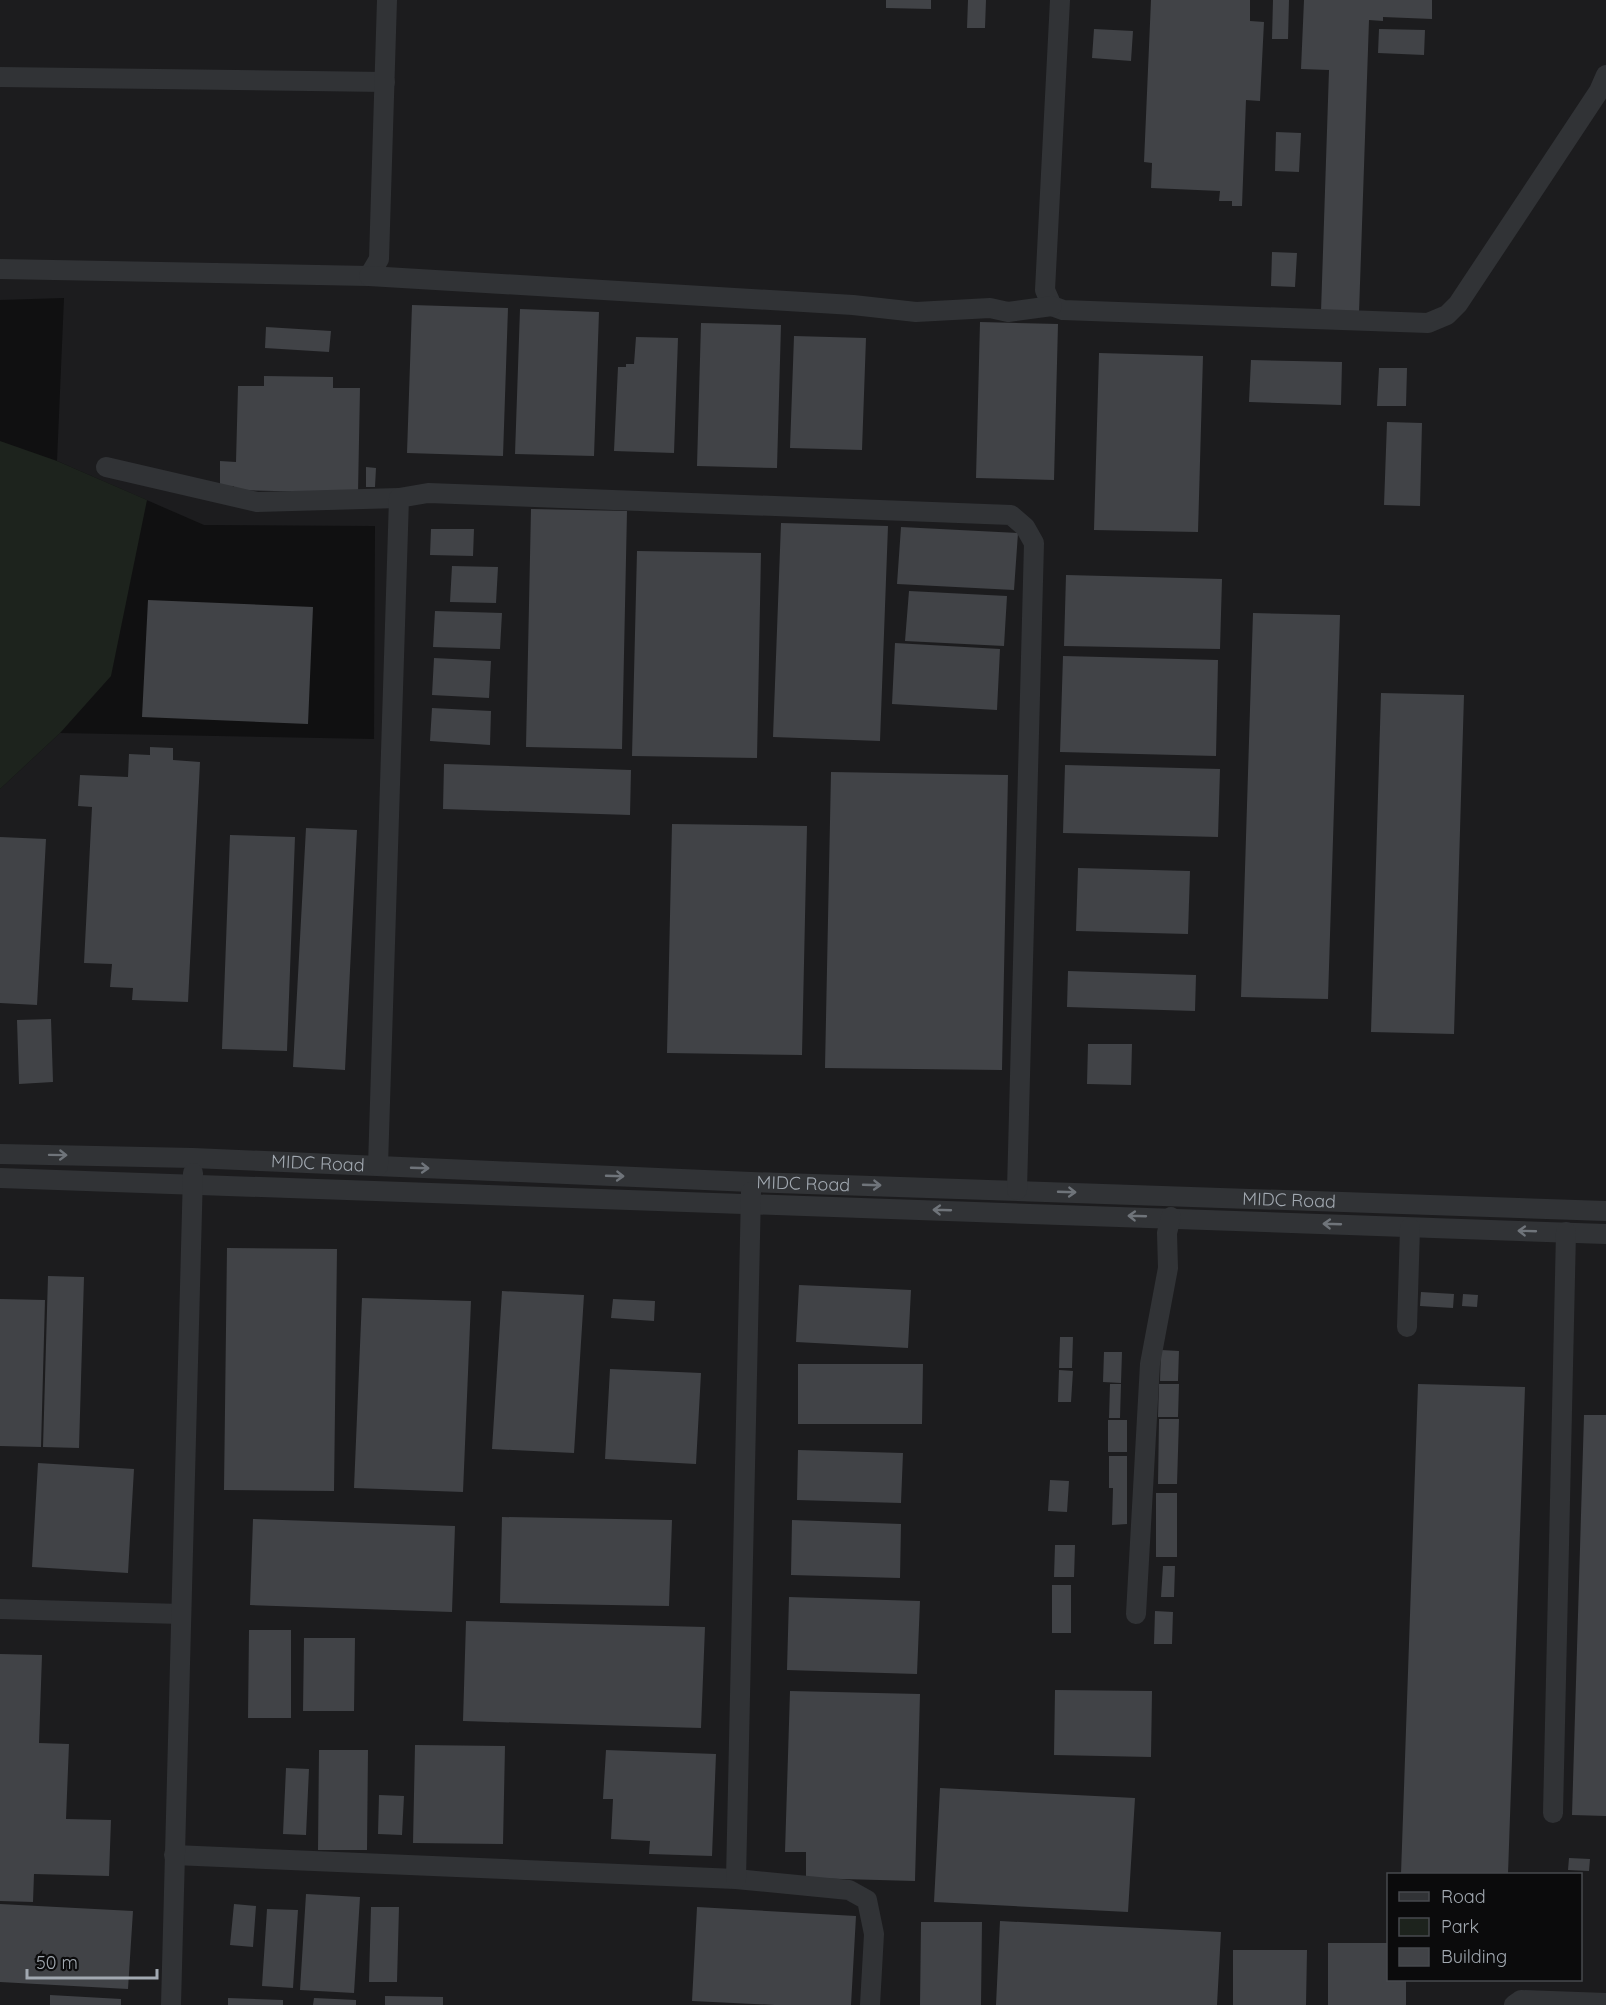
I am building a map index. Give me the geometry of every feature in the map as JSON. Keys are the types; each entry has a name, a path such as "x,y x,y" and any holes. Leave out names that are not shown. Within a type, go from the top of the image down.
{"street":[{"path":"369,276 380,259 387,0"},
{"path":"1052,306 1045,290 1060,0"},
{"path":"0,269 369,276 853,305 916,312 990,308 1008,312 1052,306 1063,310 1428,323 1447,315 1458,304 1599,91 1606,75"},
{"path":"0,77 385,82"},
{"path":"106,467 257,502 399,498 428,493 1011,515 1025,527 1034,543 1017,1190"},
{"path":"378,1166 399,498"},
{"name":"MIDC Road","path":"0,1154 194,1158 751,1182 1606,1211"},
{"path":"171,2005 194,1158"},
{"name":"MIDC Road","path":"0,1178 1171,1217 1606,1234"},
{"path":"736,1879 751,1182"},
{"path":"1136,1614 1150,1364 1168,1268 1167,1233 1171,1217"},
{"path":"1407,1327 1410,1228"},
{"path":"1553,1813 1566,1232"},
{"path":"0,1609 181,1614"},
{"path":"174,1855 736,1879 849,1890 867,1900 874,1934 870,2005"},
{"path":"1514,2005 1521,2000 1606,2003"}],"shaded area":[{"path":"0,0 1606,0 1606,2005 0,2005 0,789 60,733 374,739 375,526 204,525 57,461 64,298 0,300"}],"green space":[{"path":"0,441 57,461 147,500 111,676 60,733 0,789"}],"building":[{"path":"886,0 931,0 931,9 886,8"},
{"path":"968,0 986,0 985,28 967,28"},
{"path":"1151,0 1250,0 1250,21 1264,22 1260,101 1246,100 1242,206 1232,206 1232,201 1219,201 1220,191 1151,188 1152,163 1144,162"},
{"path":"1273,0 1289,0 1288,39 1272,39"},
{"path":"1304,0 1432,0 1432,19 1383,17 1383,21 1369,20 1359,313 1321,312 1329,70 1301,69"},
{"path":"1094,29 1133,31 1131,61 1092,58"},
{"path":"1379,29 1425,30 1424,55 1378,53"},
{"path":"1276,132 1301,133 1299,172 1275,171"},
{"path":"1272,252 1297,253 1295,287 1271,286"},
{"path":"412,305 508,308 503,456 407,453"},
{"path":"520,309 599,312 594,456 515,454"},
{"path":"980,322 1058,324 1054,480 976,478"},
{"path":"701,323 781,325 777,468 697,466"},
{"path":"266,327 331,331 329,352 265,348"},
{"path":"794,336 866,338 862,450 790,448"},
{"path":"636,337 678,338 674,453 614,451 618,367 634,364"},
{"path":"1099,353 1203,356 1198,532 1094,530"},
{"path":"1251,360 1342,362 1341,405 1249,402"},
{"path":"1379,368 1407,368 1406,406 1377,406"},
{"path":"264,376 333,377 333,388 360,388 358,493 234,490 234,486 220,486 220,461 236,462 238,386 264,386"},
{"path":"1387,422 1422,423 1420,506 1384,505"},
{"path":"366,467 376,468 375,487 366,487"},
{"path":"531,509 627,511 622,749 526,747"},
{"path":"781,523 888,526 880,741 773,737"},
{"path":"901,527 1018,533 1014,590 897,584"},
{"path":"431,529 474,529 473,556 430,555"},
{"path":"637,551 761,553 757,758 632,756"},
{"path":"452,566 498,567 496,603 450,602"},
{"path":"1066,575 1222,579 1220,649 1064,646"},
{"path":"909,591 1007,596 1004,646 905,641"},
{"path":"148,600 313,607 308,724 142,717"},
{"path":"435,611 502,613 500,649 433,647"},
{"path":"1253,613 1340,615 1328,999 1241,997"},
{"path":"895,643 1000,649 997,710 892,704"},
{"path":"1063,656 1218,660 1216,756 1060,752"},
{"path":"434,658 491,661 489,698 432,695"},
{"path":"1381,693 1464,695 1454,1034 1371,1032"},
{"path":"432,708 491,711 490,745 430,741"},
{"path":"150,747 173,748 173,760 200,762 188,1002 132,1000 133,988 110,987 112,964 84,963 92,807 78,806 80,775 128,777 129,754 150,755"},
{"path":"444,764 631,770 630,815 443,809"},
{"path":"1065,765 1220,769 1218,837 1063,833"},
{"path":"831,772 1008,775 1002,1070 825,1068"},
{"path":"672,824 807,826 802,1055 667,1053"},
{"path":"306,828 357,830 345,1070 293,1067"},
{"path":"230,835 295,837 287,1051 222,1049"},
{"path":"0,837 46,839 37,1005 0,1003"},
{"path":"1078,868 1190,871 1188,934 1076,931"},
{"path":"1068,971 1196,975 1195,1011 1067,1007"},
{"path":"51,1019 53,1082 19,1084 17,1020"},
{"path":"1088,1044 1132,1044 1131,1085 1087,1084"},
{"path":"227,1248 337,1249 334,1491 224,1490"},
{"path":"48,1276 84,1277 79,1448 43,1447"},
{"path":"799,1285 911,1290 908,1348 796,1342"},
{"path":"502,1291 584,1295 574,1453 492,1449"},
{"path":"1421,1292 1454,1294 1453,1308 1420,1306"},
{"path":"1463,1294 1478,1295 1477,1307 1462,1306"},
{"path":"362,1298 471,1301 463,1492 354,1488"},
{"path":"0,1299 45,1300 41,1447 0,1446"},
{"path":"613,1299 655,1301 654,1321 611,1318"},
{"path":"1060,1337 1073,1337 1072,1368 1059,1368"},
{"path":"1161,1350 1179,1351 1178,1381 1160,1381"},
{"path":"1104,1352 1122,1352 1121,1383 1103,1382"},
{"path":"798,1364 923,1364 922,1424 798,1424"},
{"path":"610,1369 701,1373 696,1464 605,1459"},
{"path":"1059,1370 1073,1371 1071,1402 1058,1402"},
{"path":"1110,1384 1121,1384 1120,1418 1109,1418"},
{"path":"1159,1384 1179,1384 1178,1417 1158,1417"},
{"path":"1418,1384 1525,1387 1508,1873 1401,1873"},
{"path":"1584,1415 1606,1415 1606,1816 1572,1815"},
{"path":"1159,1419 1179,1419 1177,1484 1158,1484"},
{"path":"1108,1420 1127,1420 1127,1452 1108,1452"},
{"path":"798,1450 903,1453 901,1503 797,1500"},
{"path":"1109,1456 1127,1456 1127,1524 1112,1525 1113,1488 1109,1488"},
{"path":"38,1463 134,1469 128,1573 32,1567"},
{"path":"1050,1480 1069,1481 1067,1512 1048,1511"},
{"path":"1156,1493 1177,1493 1177,1557 1156,1557"},
{"path":"502,1517 672,1520 669,1606 500,1603"},
{"path":"253,1519 455,1526 452,1612 250,1605"},
{"path":"792,1520 901,1524 900,1578 791,1575"},
{"path":"1055,1545 1075,1545 1074,1577 1054,1577"},
{"path":"1163,1566 1175,1566 1174,1597 1161,1597"},
{"path":"1052,1585 1071,1585 1071,1633 1052,1633"},
{"path":"789,1597 920,1601 917,1674 787,1670"},
{"path":"1155,1611 1173,1612 1172,1644 1154,1644"},
{"path":"466,1621 705,1627 701,1728 463,1721"},
{"path":"249,1630 291,1630 291,1718 248,1718"},
{"path":"304,1638 355,1638 354,1711 303,1711"},
{"path":"0,1654 42,1655 39,1743 69,1744 66,1819 111,1820 109,1876 34,1874 33,1902 0,1901"},
{"path":"1055,1690 1152,1691 1151,1757 1054,1755"},
{"path":"790,1691 920,1694 915,1881 806,1878 806,1852 785,1852"},
{"path":"415,1745 505,1746 503,1844 413,1843"},
{"path":"319,1750 368,1750 367,1850 318,1850"},
{"path":"606,1750 716,1754 712,1856 649,1854 650,1841 611,1839 613,1799 603,1799"},
{"path":"286,1768 309,1769 306,1835 283,1834"},
{"path":"940,1788 1135,1798 1128,1912 934,1902"},
{"path":"379,1795 404,1796 402,1835 378,1834"},
{"path":"1569,1858 1590,1859 1589,1871 1568,1870"},
{"path":"306,1894 360,1897 354,1993 300,1990"},
{"path":"0,1904 133,1911 128,1989 0,1982"},
{"path":"234,1904 256,1906 253,1947 230,1945"},
{"path":"371,1907 399,1907 397,1982 369,1982"},
{"path":"697,1907 856,1916 851,2005 775,2005 692,2001"},
{"path":"267,1909 298,1910 293,1988 262,1986"},
{"path":"1000,1921 1221,1932 1217,2005 996,2005"},
{"path":"921,1922 982,1922 981,2005 920,2005"},
{"path":"1328,1943 1387,1943 1387,1981 1406,1981 1406,2005 1328,2005"},
{"path":"1233,1950 1307,1950 1306,2005 1233,2005"},
{"path":"50,1995 121,1999 121,2005 50,2005"},
{"path":"385,1996 443,1997 443,2005 385,2005"},
{"path":"228,1998 283,2000 283,2005 228,2005"},
{"path":"314,1998 356,2000 356,2005 313,2005"}]}
